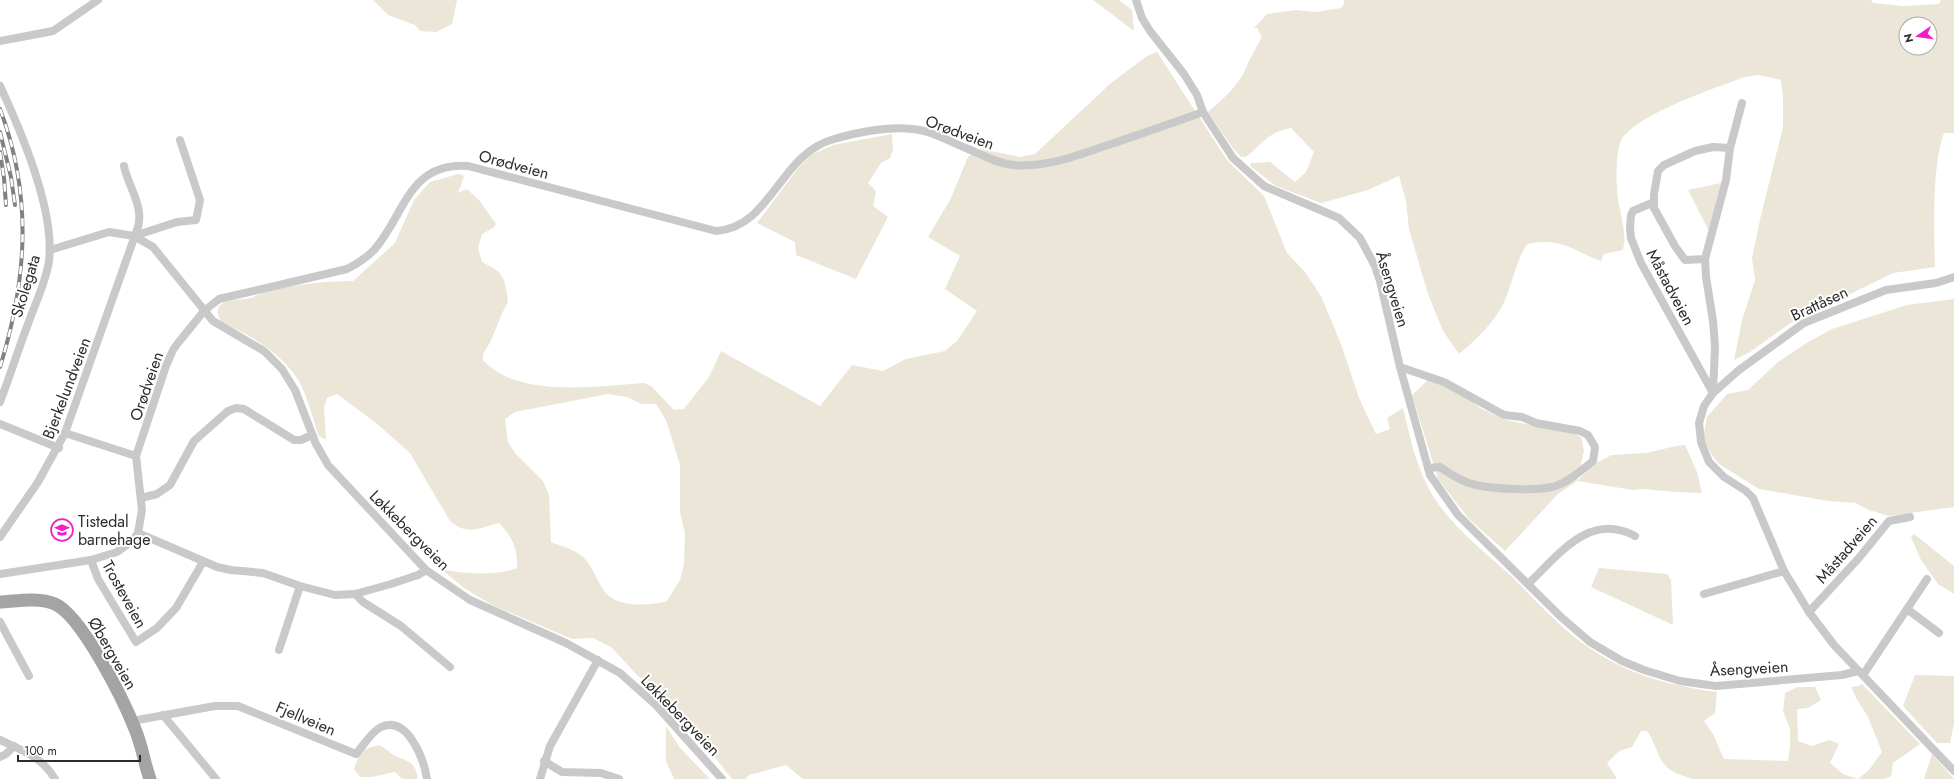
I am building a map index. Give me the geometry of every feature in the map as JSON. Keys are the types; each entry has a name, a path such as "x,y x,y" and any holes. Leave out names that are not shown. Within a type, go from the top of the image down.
{"main road":[{"name":"Øbergveien","path":"0,602 45,602 55,604 67,612 88,639 132,721 150,779"}],"street":[{"path":"0,41 53,31 98,0"},
{"name":"Åsengveien","path":"1136,0 1142,18 1150,31 1184,74 1197,95 1202,112 1230,154 1264,186 1339,218 1357,234 1368,251 1378,276 1400,367 1428,468 1446,500 1458,515 1529,583 1561,617 1601,650 1641,669 1680,681 1724,686 1861,673"},
{"name":"Skolegata","path":"0,86 42,196 48,226 50,250 49,262 39,295 0,402"},
{"name":"Måstadveien","path":"1742,103 1730,148 1726,180 1705,259 1706,277 1715,333 1712,392 1704,406 1699,423 1703,450 1715,470 1746,491 1753,498 1784,571 1809,612 1834,645 1954,771"},
{"name":"Orødveien","path":"138,533 141,521 141,498 136,456 173,350 204,311 218,299 347,269 365,259 375,248 417,182 433,172 447,167 468,166 709,230 724,231 733,228 752,216 764,204 794,163 810,149 832,139 870,131 899,128 924,131 1012,165 1034,166 1062,161 1202,112"},
{"path":"50,250 109,232 134,236 177,222 196,220 200,200 180,140"},
{"name":"Måstadveien","path":"1705,259 1688,261 1681,257 1656,213 1654,202 1656,177 1658,171 1664,164 1701,149 1713,147 1730,148"},
{"name":"Bjerkelundveien","path":"0,537 38,482 65,433 141,218 124,166"},
{"name":"Måstadveien","path":"1654,202 1637,208 1631,215 1630,233 1635,252 1712,392"},
{"name":"Løkkebergveien","path":"134,236 153,248 204,311 220,326 264,351 282,369 295,390 321,454 336,475 426,570 455,591 482,606 566,643 620,673 656,705 722,779"},
{"name":"Brattåsen","path":"1712,392 1739,370 1804,323 1886,290 1930,285 1954,276"},
{"path":"1400,367 1444,382 1504,415 1522,417 1536,423 1580,431 1588,435 1595,447 1593,461 1567,480 1548,488 1509,488 1476,485 1452,476 1440,467 1428,468"},
{"path":"141,498 157,494 170,485 194,442 232,409 240,407 249,411 294,440 301,440 312,435"},
{"path":"0,424 58,448"},
{"path":"65,433 136,456"},
{"name":"Måstadveien","path":"1809,612 1858,559 1889,521 1910,517"},
{"path":"1529,583 1568,545 1587,533 1611,528 1625,531 1635,536"},
{"path":"0,574 90,560 116,552 129,544 138,533 203,562 231,570 263,573 300,586 335,595 355,594 418,575 426,570"},
{"name":"Trosteveien","path":"90,560 98,579 136,642 157,628 176,608 203,562"},
{"path":"1704,594 1784,571"},
{"path":"1861,673 1907,609 1926,579"},
{"path":"279,650 300,586"},
{"path":"355,594 363,602 401,626 450,667"},
{"path":"1907,609 1939,633"},
{"path":"0,622 29,676"},
{"path":"540,779 544,760 558,730 598,660"},
{"name":"Fjellveien","path":"132,721 215,706 238,706 356,754 380,728 392,725 404,731 414,743 424,765 427,779"},
{"path":"163,715 216,779"},
{"path":"0,740 25,751 43,763 55,779"},
{"path":"0,756 6,754 14,746"},
{"path":"544,760 562,772 601,773 619,779"}],"shaded area":[{"path":"373,0 457,0 452,24 436,32 420,31 415,25 388,15"},
{"path":"1093,0 1119,0 1132,10 1134,31"},
{"path":"1344,0 1871,0 1873,3 1903,6 1939,4 1941,0 1954,0 1954,133 1944,133 1937,162 1934,236 1935,267 1893,273 1789,324 1750,352 1734,360 1742,320 1755,280 1752,258 1783,127 1783,98 1781,80 1758,75 1745,77 1677,103 1642,121 1629,131 1621,141 1618,151 1616,176 1617,195 1624,234 1623,250 1604,254 1601,261 1558,243 1539,242 1527,244 1520,258 1508,293 1497,315 1473,342 1459,354 1443,331 1428,294 1409,229 1406,201 1399,176 1368,190 1321,203 1276,186 1250,166 1251,163 1270,162 1295,182 1306,172 1314,152 1291,128 1276,133 1266,139 1246,157 1241,157 1232,147 1208,112 1229,93 1242,76 1262,37 1257,28 1254,28 1267,14 1296,10 1317,12 1341,8 1344,4"},
{"path":"1157,52 1227,160 1264,196 1287,253 1305,272 1321,296 1341,344 1359,398 1376,434 1390,429 1387,418 1403,408 1420,470 1430,491 1446,514 1456,525 1515,579 1570,634 1589,648 1627,669 1648,677 1692,688 1717,692 1715,713 1704,721 1713,734 1724,759 1788,761 1790,729 1783,711 1785,693 1798,687 1815,687 1821,700 1808,708 1797,709 1798,741 1812,746 1829,740 1839,744 1830,763 1843,774 1858,779 1692,779 1669,769 1659,756 1650,735 1647,731 1641,731 1632,747 1619,751 1607,763 1617,779 803,779 786,765 749,775 745,779 732,779 671,702 638,676 611,647 593,638 572,639 492,605 464,588 441,569 480,573 509,571 517,568 515,549 511,538 499,523 479,529 468,530 456,526 450,521 410,453 376,423 337,394 327,398 324,408 326,440 319,436 303,390 290,368 273,352 253,338 221,322 218,315 219,307 224,302 250,298 273,290 296,286 353,281 395,243 414,200 430,182 458,174 464,176 458,193 467,189 479,200 496,224 493,228 482,234 478,248 482,262 500,273 507,294 508,302 483,357 483,360 498,372 516,380 537,385 559,387 644,383 651,386 674,410 684,409 709,377 721,351 820,406 852,365 883,371 906,359 945,351 957,341 977,311 945,289 960,256 928,237 950,200 968,157 980,149 1020,157 1035,154 1111,83 1147,56","holes":["608,394 627,397 642,404 656,404 666,420 680,465 680,512 685,534 684,564 680,580 667,601 660,603 643,605 618,601 605,592 590,566 581,555 569,548 551,542 549,495 543,481 515,453 508,442 505,419 515,412"]},
{"path":"892,134 893,149 890,158 881,163 868,183 876,191 873,206 888,217 856,279 796,255 795,242 757,223 799,167 811,155 833,145"},
{"path":"1721,183 1709,231 1688,190"},
{"path":"1954,299 1954,507 1889,516 1869,510 1856,503 1828,501 1759,489 1719,464 1712,455 1703,438 1707,417 1727,394 1748,390 1778,362 1808,342 1832,329 1907,305"},
{"path":"1429,379 1468,398 1480,408 1505,420 1572,433 1581,437 1584,451 1577,481 1558,494 1505,551 1469,519 1438,479 1412,395"},
{"path":"1685,445 1697,472 1702,493 1643,489 1633,490 1577,481 1596,463 1612,455 1646,453"},
{"path":"1914,534 1954,566 1954,594 1938,584 1921,560 1911,537"},
{"path":"1599,568 1667,574 1671,580 1673,625 1591,587"},
{"path":"1915,675 1954,676 1954,724 1950,743 1937,743 1903,706"},
{"path":"1862,684 1920,744 1893,763 1891,776 1885,779 1858,779 1869,770 1882,752 1868,717 1851,687"},
{"path":"666,726 680,748 710,779 674,779 666,761"},
{"path":"379,745 395,756 411,763 417,773 418,779 402,779 395,772 372,777 360,777 354,769 360,755 368,748"},
{"path":"1932,754 1953,778 1954,779 1924,779"}],"railway":[{"path":"0,109 11,141 18,174 22,206 21,270 9,335 0,367"},
{"path":"0,132 11,177 15,205"},
{"path":"0,152 6,205"}],"place":[{"name":"Tistedal barnehage","path":"62,530"}]}
